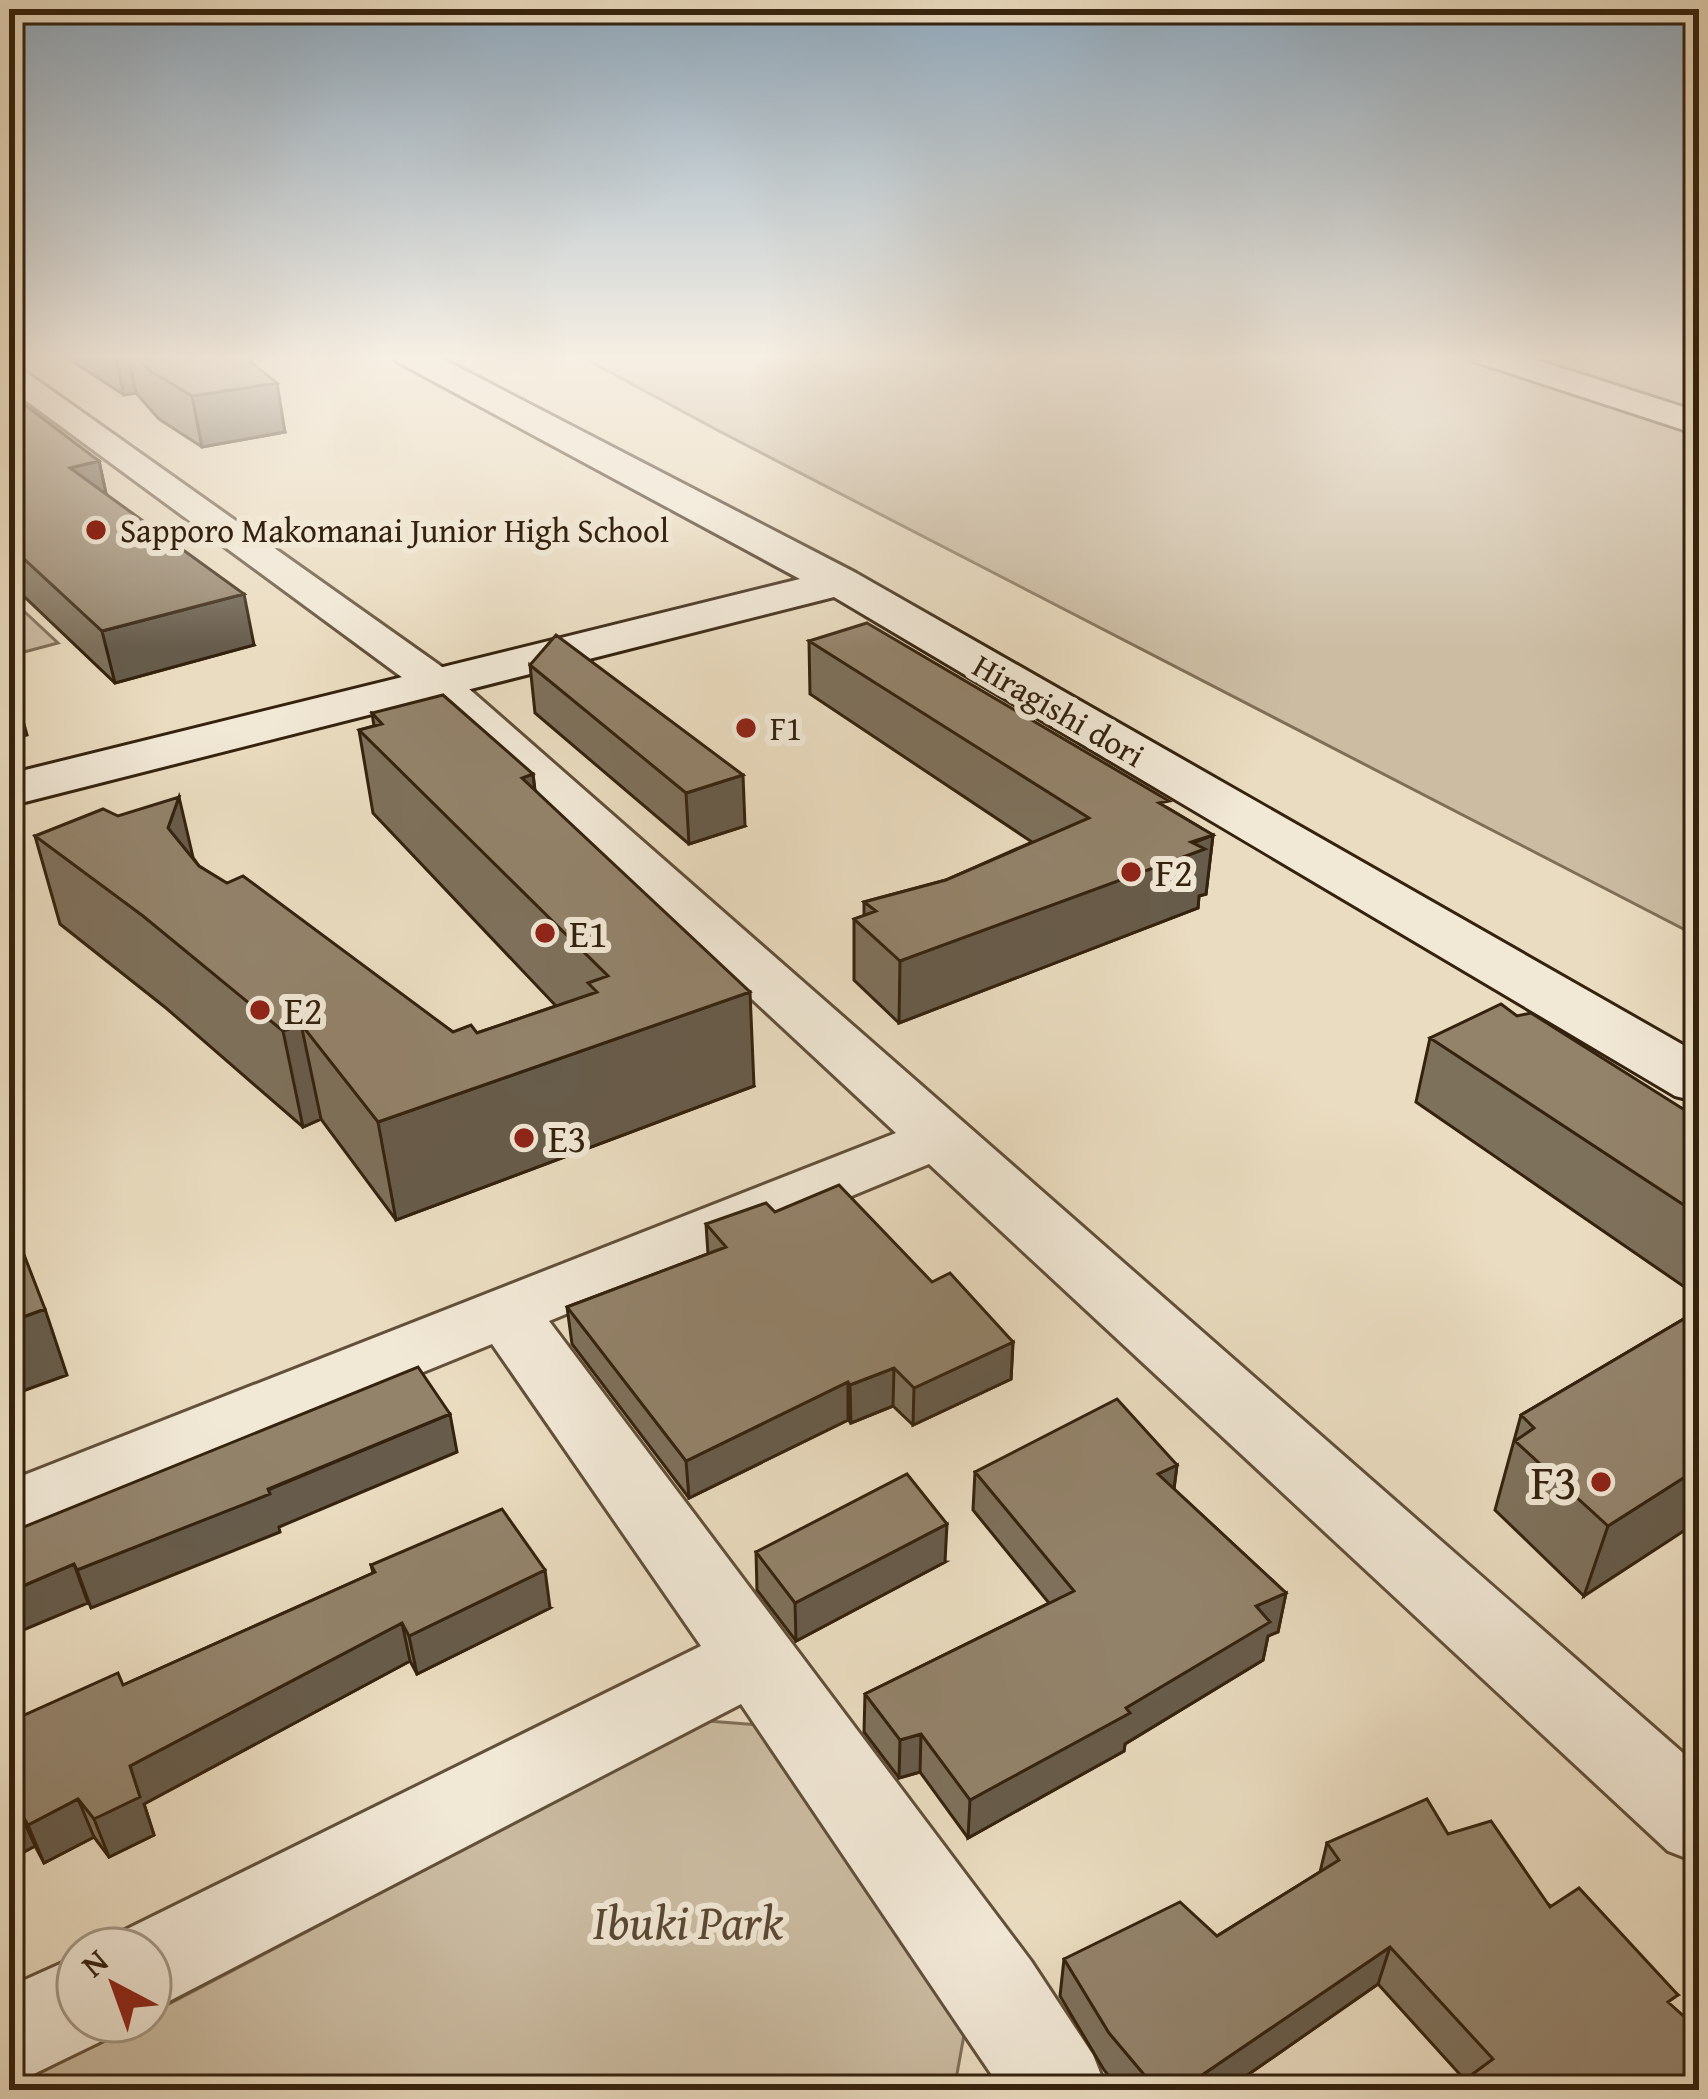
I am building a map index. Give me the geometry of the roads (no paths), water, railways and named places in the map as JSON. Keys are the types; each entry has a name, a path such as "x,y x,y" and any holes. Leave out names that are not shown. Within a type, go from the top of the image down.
{"street":[{"path":"118,453 436,683 1699,1823"},
{"name":"Hiragishi dori","path":"595,453 840,583 1699,1082"},
{"path":"9,790 840,583"},
{"path":"9,1512 940,1137"},
{"path":"505,1311 997,1994 1053,2088"},
{"path":"174,1954 754,1658"},
{"path":"9,2038 54,2015"}],"place":[{"name":"Sapporo Makomanai Junior High School","path":"96,530"},
{"name":"F1","path":"746,728"},
{"name":"F2","path":"1131,872"},
{"name":"E1","path":"545,933"},
{"name":"E2","path":"260,1010"},
{"name":"E3","path":"524,1138"},
{"name":"F3","path":"1601,1482"}],"park label":[{"name":"Ibuki Park","path":"688,1922"}]}
